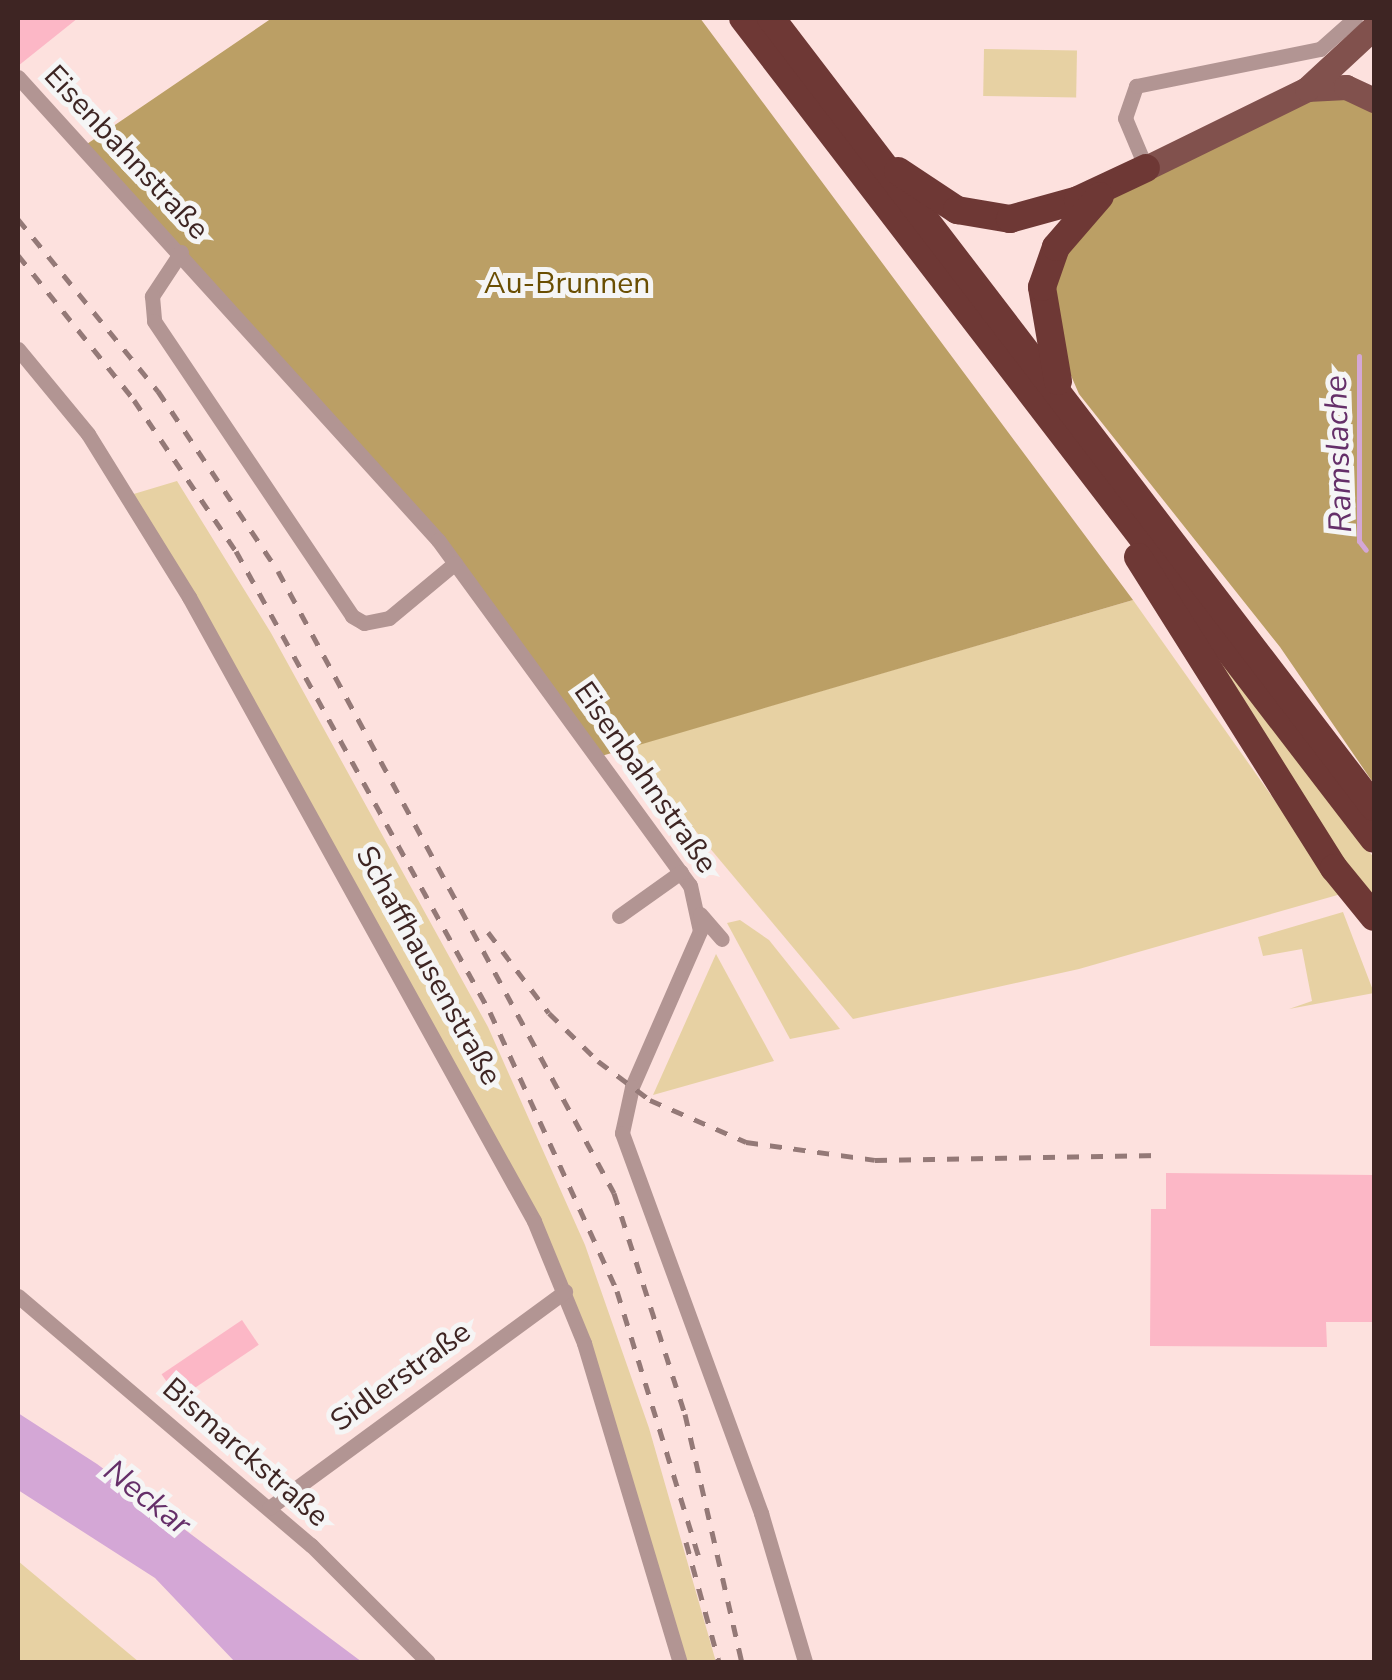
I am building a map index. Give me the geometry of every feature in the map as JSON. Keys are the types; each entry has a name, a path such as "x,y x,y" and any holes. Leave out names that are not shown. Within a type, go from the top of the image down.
{"highway":[{"path":"743,18 1112,497 1346,786 1374,808"},
{"path":"771,18 1064,402 1346,786 1374,839"},
{"path":"878,161 957,210 991,218 1039,214 1106,189 1146,168"},
{"path":"1064,402 1046,340 1042,287 1063,237 1106,189"},
{"path":"1112,497 1116,524 1334,868 1374,917"}],"main road":[{"path":"1146,168 1307,89 1374,27"},
{"path":"1307,89 1346,87 1374,100"}],"street":[{"path":"1146,168 1125,118 1136,86 1320,49 1355,18"},
{"name":"Eisenbahnstraße","path":"18,77 181,252 455,563 681,872 700,914 695,946 624,1108 622,1133 755,1497 805,1662"},
{"path":"181,252 152,296 154,321 352,616 364,624 389,618 455,563"},
{"name":"Schaffhausenstraße","path":"18,349 88,434 198,613 444,1052 565,1290 680,1662"},
{"path":"619,916 681,872"},
{"path":"700,914 722,938"},
{"name":"Sidlerstraße","path":"269,1508 565,1290"},
{"name":"Bismarckstraße","path":"18,1296 269,1508 428,1662"}],"shaded area":[{"path":"984,49 1077,51 1076,98 983,96"},
{"path":"177,481 271,633 488,1027 585,1245 649,1428 716,1662 680,1662 555,1265 127,496"},
{"path":"1155,566 1374,858 1374,905 1368,899"},
{"path":"1133,600 1341,894 1079,969 853,1019 626,748"},
{"path":"1343,912 1374,993 1289,1009 1312,1001 1302,949 1263,956 1258,937"},
{"path":"740,920 769,940 840,1029 790,1039 727,923"},
{"path":"716,954 774,1061 653,1095"},
{"path":"18,1413 97,1464 362,1662 235,1662 155,1578 18,1490"},
{"path":"18,1561 139,1662 18,1662"}],"green space":[{"name":"Au-Brunnen","path":"272,18 700,18 1133,600 598,757 438,540 84,146"},
{"path":"1286,98 1374,100 1374,784 1280,647 1079,394 1040,304 1042,287 1107,189"}],"building":[{"path":"18,18 78,18 18,66"},
{"path":"1166,1173 1374,1175 1374,1322 1326,1322 1327,1347 1150,1346 1151,1209 1166,1209"},
{"path":"242,1320 259,1345 178,1399 162,1374"}],"waterway":[{"name":"Ramslache","path":"1359,356 1359,541 1366,550"}],"railway":[{"path":"18,219 158,391 278,571 614,1193 685,1414 742,1662"},
{"path":"18,255 134,400 236,551 490,1012 617,1291 699,1557"},
{"path":"488,932 549,1013 598,1061 650,1100 746,1142 875,1160 1160,1155"},
{"path":"686,1542 719,1662"}],"water label":[{"name":"Neckar","path":"147,1498"}]}
